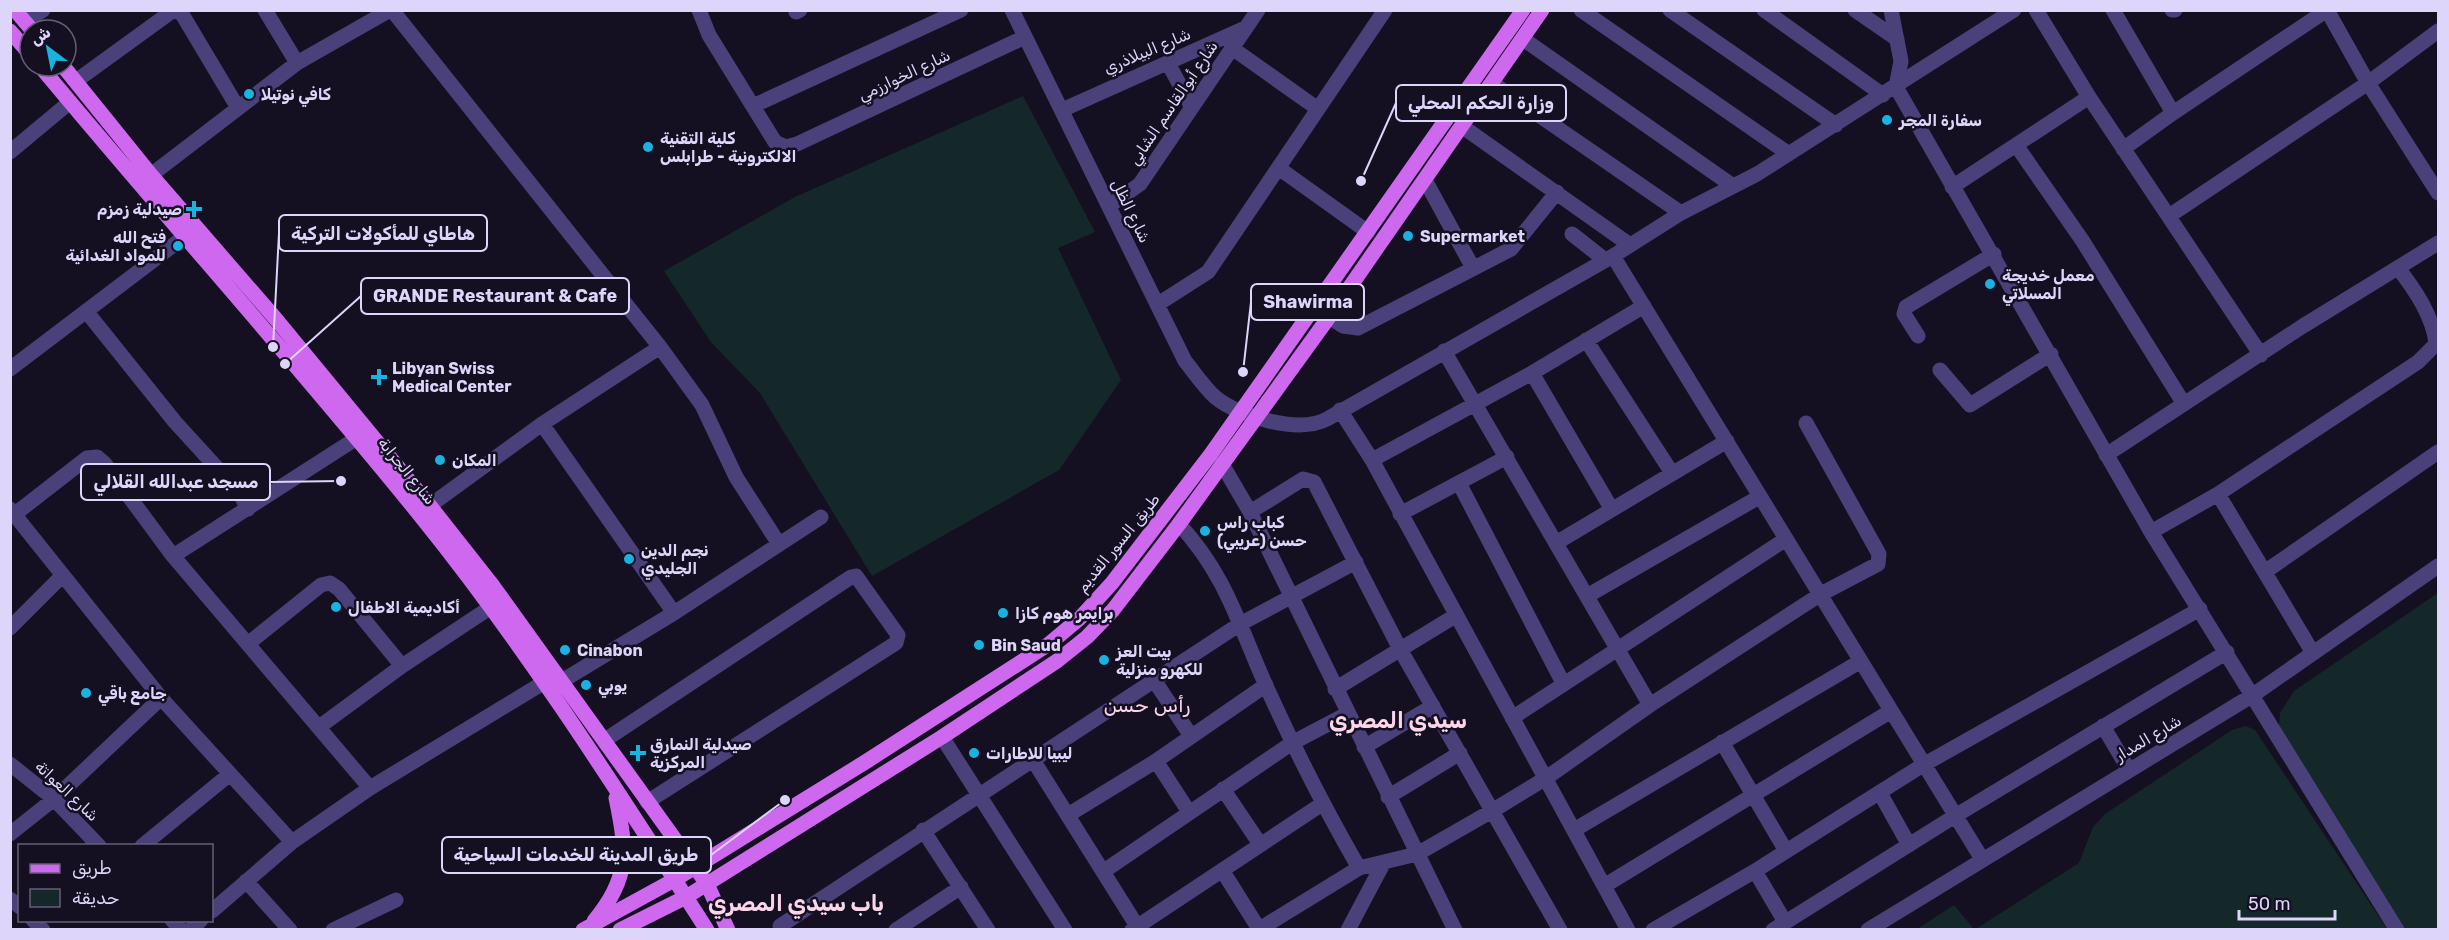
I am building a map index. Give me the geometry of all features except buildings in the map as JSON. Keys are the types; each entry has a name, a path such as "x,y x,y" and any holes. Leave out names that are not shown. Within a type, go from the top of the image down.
{"main road":[{"name":"طريق السور القديم","path":"586,928 694,867 1021,662 1080,618 1118,574 1211,454 1522,10"},
{"path":"620,930 686,897 942,737 1057,661 1087,637 1113,610 1179,524 1329,317 1542,10"},
{"name":"شارع الجرابة","path":"50,78 357,438 493,586 707,884 728,930"},
{"name":"شارع الجرابة","path":"73,78 151,175 275,318 424,510 615,789 707,930"},
{"path":"122,164 135,154"},
{"path":"586,928 617,889 623,870 625,852 615,789"}],"street":[{"path":"29,18 43,10"},
{"path":"76,81 176,10 182,14 238,108"},
{"path":"265,10 297,63"},
{"path":"151,175 297,63 391,10 660,348 702,405 736,477 779,544"},
{"path":"699,10 709,35 753,106 961,10"},
{"name":"شارع الظل","path":"1012,10 1185,361 1214,396 1239,411 1307,427 1317,425 1609,258 1682,213 1789,154 2014,10"},
{"name":"شارع أبوالقاسم الشابي","path":"1109,206 1140,184 1258,10"},
{"path":"1158,304 1208,272 1280,169 1385,10"},
{"path":"1581,10 1789,154"},
{"path":"1670,10 1836,125"},
{"path":"1764,10 1890,91 1994,254 2106,456 2151,532 2397,930"},
{"path":"1855,10 1897,39"},
{"path":"1890,91 1900,61 1891,10"},
{"path":"2036,10 2089,97 2261,355"},
{"path":"2114,10 2173,113"},
{"path":"2123,148 2327,10 2368,83 2437,187"},
{"name":"شارع البيلاذري","path":"1062,110 1117,83 1168,63 1247,27"},
{"path":"2169,216 2368,83 2439,31"},
{"name":"شارع الخوارزمي","path":"753,106 776,142 786,147 797,144 1025,37"},
{"path":"1523,39 1733,186"},
{"path":"1232,48 1318,109"},
{"path":"1168,63 1191,106"},
{"path":"1492,83 1682,213"},
{"path":"1952,187 2089,97"},
{"path":"10,152 70,102"},
{"path":"1463,127 1630,245"},
{"path":"2016,145 2082,240 2184,404"},
{"path":"1280,169 1368,232"},
{"path":"1425,180 1473,268"},
{"path":"1329,317 1343,326 1358,328 1511,249 1557,192"},
{"path":"1572,234 1609,258 1644,306 1982,859"},
{"path":"10,369 184,237"},
{"path":"2106,456 2439,243"},
{"path":"1918,336 1904,314 1906,307 1994,254"},
{"path":"2151,532 2218,494 2418,362 2436,344 2434,328 2413,288 2398,268"},
{"path":"1372,460 1532,373 1644,306"},
{"path":"86,312 174,422 239,492 248,509"},
{"path":"1586,340 1672,473"},
{"path":"424,510 542,424 660,348"},
{"path":"1443,351 1650,705"},
{"path":"1940,370 1970,405 2051,354"},
{"path":"1532,373 1611,508"},
{"path":"1340,410 1372,460 1628,930"},
{"path":"1222,870 1258,929 1359,868 1418,854 1492,811 1546,778 1650,705 1821,594 1871,570 1878,564 1879,554 1806,423"},
{"path":"542,424 674,613"},
{"path":"173,556 357,438"},
{"path":"1556,543 1611,508 1727,441"},
{"path":"2266,571 2439,452"},
{"path":"292,842 161,698 13,512 87,458 97,457 105,464 173,556 370,788"},
{"path":"1400,514 1507,457"},
{"path":"1222,464 1250,512 1388,798 1455,930"},
{"path":"1250,512 1303,478 1310,478 1314,482 1400,649 1560,929"},
{"path":"1459,483 1563,683"},
{"path":"2218,494 2313,653"},
{"path":"1587,597 1759,497"},
{"path":"213,910 292,842 370,788 543,683 562,681 674,613 821,517"},
{"path":"1179,524 1211,562 1222,581 1292,743 1322,804 1359,868"},
{"path":"1512,718 1786,538"},
{"path":"779,928 923,830 979,796 1240,624 1356,562"},
{"name":"شارع المدار","path":"1868,930 2253,695 2439,566"},
{"path":"10,628 63,575"},
{"path":"605,740 856,576 898,635 896,643 647,802"},
{"path":"249,643 321,585 330,583 339,589 402,666"},
{"path":"319,727 402,666 491,607"},
{"path":"1653,930 1755,871 1923,765 2200,609"},
{"path":"1335,689 1455,616"},
{"name":"شارع المدار","path":"1779,926 1954,816 2227,652"},
{"path":"1574,831 1861,661"},
{"path":"1154,681 1191,736"},
{"path":"1068,815 1156,761 1266,685"},
{"path":"10,834 54,799 161,698"},
{"path":"1364,747 1433,706"},
{"path":"1604,886 1891,711"},
{"path":"1104,871 1292,743 1347,714"},
{"path":"2103,726 2129,770"},
{"path":"942,737 1065,930"},
{"path":"1722,742 1786,851"},
{"path":"1388,798 1460,753"},
{"path":"1033,760 1104,871 1135,928 1322,804"},
{"path":"1156,761 1189,812"},
{"name":"شارع العواتة","path":"10,764 54,799 97,844"},
{"path":"144,844 230,774"},
{"path":"1223,789 1260,844"},
{"path":"1880,793 1909,845"},
{"path":"923,830 988,930"},
{"path":"1348,930 1383,864"},
{"path":"1755,871 1779,926"},
{"path":"246,881 290,930"},
{"path":"896,930 961,888"},
{"path":"333,930 396,900"}],"green space":[{"path":"1023,96 1095,232 1058,248 1121,380 1059,470 872,576 760,393 711,342 664,271 795,197"},
{"path":"2438,593 2438,929 2404,929 2278,737 2280,713 2294,691"},
{"path":"2246,726 2255,730 2387,929 1976,929 2079,863 2093,827 2105,814 2232,730"},
{"path":"1954,905 1974,929 1917,929"}],"place":[{"name":"كافي نوتيلا","path":"249,94"},
{"name":"سفارة المجر","path":"1887,120"},
{"name":"كلية التقنية الالكترونية - طرابلس","path":"648,147"},
{"name":"وزارة الحكم المحلي","path":"1361,181"},
{"name":"صيدلية زمزم","path":"194,209"},
{"name":"Supermarket","path":"1408,236"},
{"name":"فتح الله للمواد الغدائية","path":"178,246"},
{"name":"معمل خديجة المسلاتي","path":"1990,284"},
{"name":"هاطاي للمأكولات التركية","path":"273,347"},
{"name":"GRANDE Restaurant & Cafe","path":"285,364"},
{"name":"Shawirma","path":"1243,372"},
{"name":"Libyan Swiss Medical Center","path":"379,377"},
{"name":"المكان","path":"440,460"},
{"name":"مسجد عبدالله القلالي","path":"341,481"},
{"name":"كباب راس حسن (عريبي)","path":"1205,531"},
{"name":"نجم الدين الجليدي","path":"629,559"},
{"name":"أكاديمية الاطفال","path":"336,607"},
{"name":"برايمر هوم كازا","path":"1003,613"},
{"name":"Bin Saud","path":"979,645"},
{"name":"Cinabon","path":"565,650"},
{"name":"بيت العز للكهرو منزلية","path":"1104,660"},
{"name":"يوبي","path":"586,685"},
{"name":"جامع باقي","path":"86,693"},
{"name":"صيدلية النمارق المركزية","path":"638,753"},
{"name":"ليبيا للاطارات","path":"974,753"},
{"name":"طريق المدينة للخدمات السياحية","path":"785,800"}],"district":[{"name":"رأس حسن","path":"1147,705"},
{"name":"سيدي المصري","path":"1398,720"},
{"name":"باب سيدي المصري","path":"796,903"}]}
